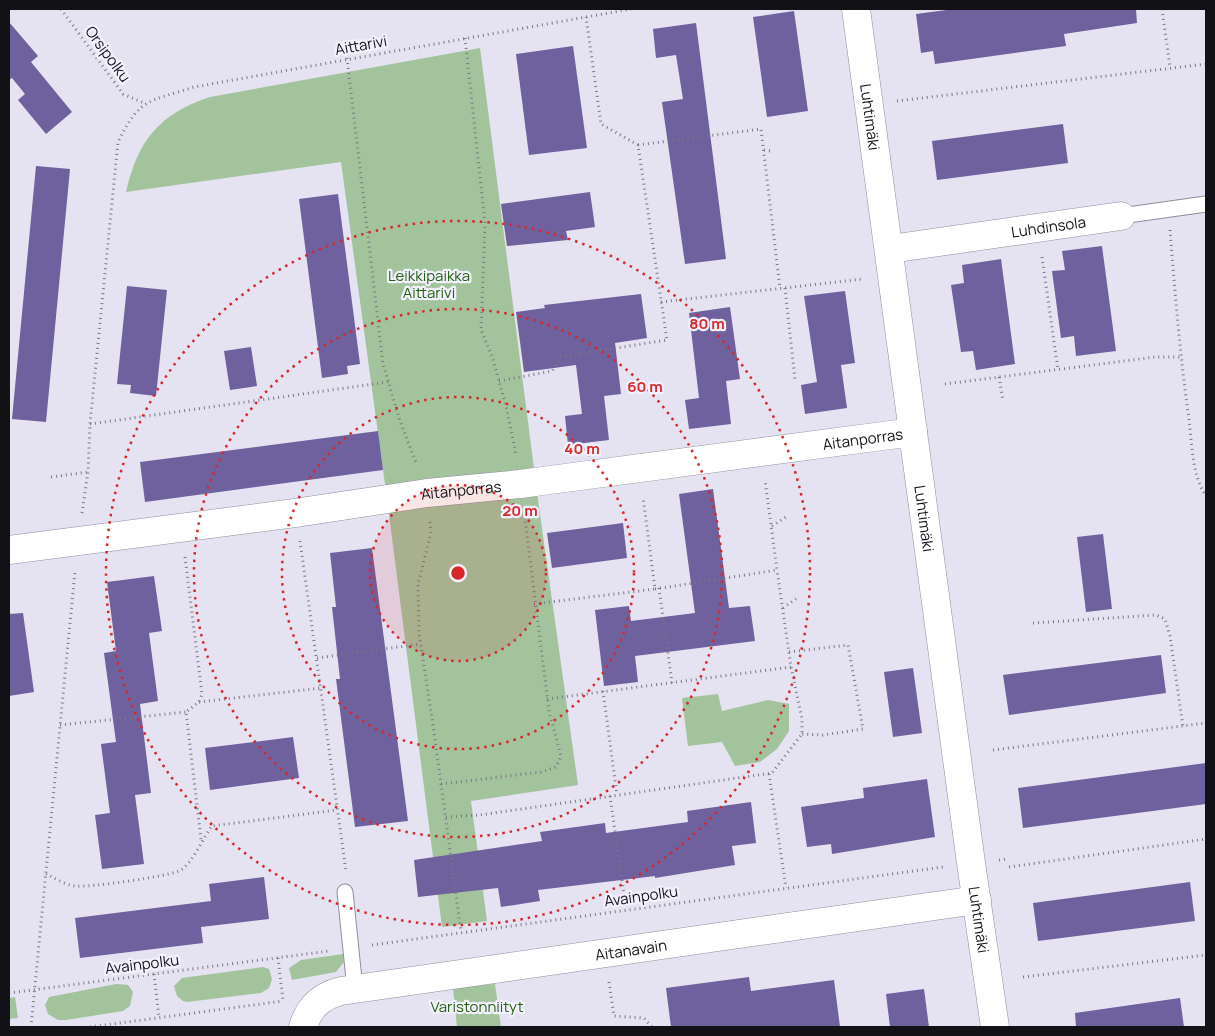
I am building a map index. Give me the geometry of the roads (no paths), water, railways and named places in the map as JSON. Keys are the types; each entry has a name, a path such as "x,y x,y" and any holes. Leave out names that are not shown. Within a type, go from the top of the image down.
{"street":[{"name":"Luhtimäki","path":"856,9 892,262 971,863 995,1027"},
{"name":"Luhdinsola","path":"892,262 1038,228 1121,216"},
{"name":"Aitanporras","path":"9,550 181,526 295,513 428,493 520,484 913,432"},
{"name":"Aitanavain","path":"303,1027 306,1018 319,999 329,994 355,989 977,900"}],"lane":[{"name":"Luhdinsola","path":"1121,216 1206,204"},
{"path":"344,892 355,989"}],"park label":[{"name":"Leikkipaikka Aittarivi","path":"429,284"},
{"name":"Varistonniityt","path":"477,1006"}]}
